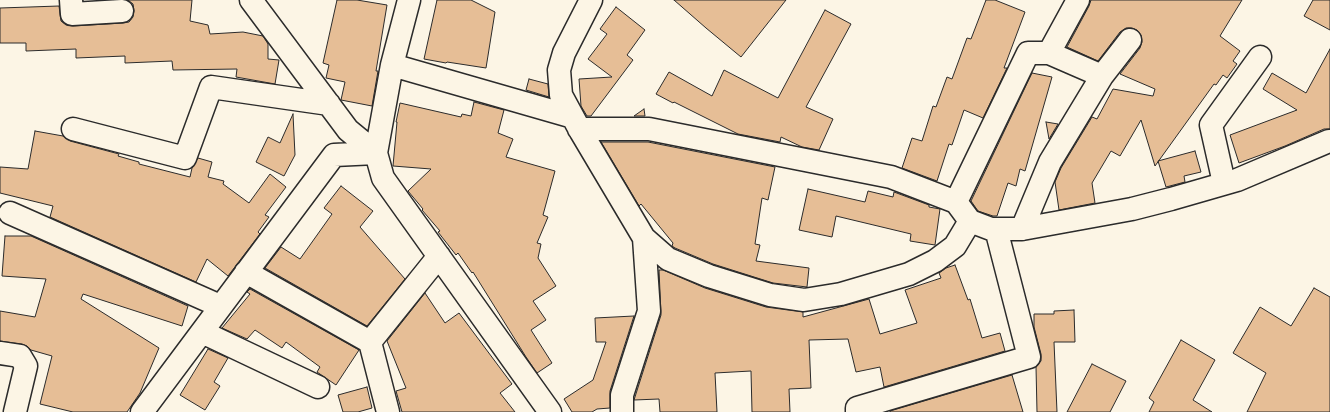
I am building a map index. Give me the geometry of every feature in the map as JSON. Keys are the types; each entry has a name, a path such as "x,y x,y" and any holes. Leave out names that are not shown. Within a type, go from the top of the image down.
{"street":[{"path":"71,0 72,14 122,11"},
{"path":"251,0 348,130 376,153"},
{"path":"409,0 392,65 376,153 383,178 550,412"},
{"path":"591,0 564,53 559,70 561,95 644,238 668,259 709,276 770,295 804,300 841,294 909,274 935,261 955,246 970,221"},
{"path":"1048,53 1078,0"},
{"path":"1022,229 1050,162 1102,76 1130,40"},
{"path":"956,202 1028,53 1048,53 1102,76"},
{"path":"1224,183 1211,125 1260,57"},
{"path":"392,65 576,123 657,130 891,177 956,202 970,221 991,229 1022,229 1132,209 1237,180 1329,141"},
{"path":"73,129 185,158 211,88 329,104"},
{"path":"142,412 334,155 376,153"},
{"path":"10,213 220,306"},
{"path":"857,412 857,408 1028,357 996,229"},
{"path":"622,412 622,395 649,311 644,238"},
{"path":"370,342 439,256"},
{"path":"246,272 370,342 388,412"},
{"path":"202,332 318,387"},
{"path":"0,353 20,356 26,366 15,412"}],"building":[{"path":"128,0 192,0 190,21 208,25 210,34 243,32 263,36 268,44 268,59 279,60 275,84 236,77 237,69 173,70 172,61 125,63 125,56 76,58 76,49 26,51 26,43 0,43 0,8 59,6 61,21 66,25 73,26 123,23 129,22 133,17 133,4"},
{"path":"337,0 357,0 387,5 372,106 341,100 345,82 326,78 329,65 323,63"},
{"path":"437,0 471,0 495,12 486,68 424,59"},
{"path":"674,0 786,0 741,57"},
{"path":"986,0 995,0 1025,12 1004,68 1007,68 983,118 964,110 952,145 949,144 937,181 902,168 912,138 922,141 933,106 936,107 947,77 952,79 967,38 971,39"},
{"path":"1091,0 1242,0 1220,36 1240,51 1233,61 1237,64 1227,78 1223,75 1216,85 1214,84 1155,166 1141,120 1120,156 1111,151 1092,183 1095,203 1059,210 1055,182 1061,168 1092,117 1097,119 1113,89 1153,96 1155,89 1120,74 1140,48 1142,42 1141,35 1137,30 1126,28 1120,32 1098,61 1067,47"},
{"path":"1313,0 1330,0 1330,30 1304,16"},
{"path":"616,7 645,30 627,55 633,60 591,116 587,116 581,106 579,79 612,77 588,59 607,34 600,29"},
{"path":"825,10 851,24 806,107 833,119 819,150 802,147 781,137 780,142 738,134 656,94 669,72 712,96 724,70 778,98"},
{"path":"1330,49 1330,129 1324,129 1285,146 1239,163 1230,135 1297,110 1263,89 1272,73 1306,93"},
{"path":"1032,73 1052,77 1025,171 1020,169 1016,186 1008,183 997,216 993,216 978,211 971,201"},
{"path":"529,79 548,84 549,97 526,90"},
{"path":"474,102 504,110 498,133 513,139 506,157 555,171 543,215 548,217 537,243 541,244 538,258 556,286 533,301 546,320 531,330 552,363 537,373 473,272 472,273 458,253 456,255 438,232 440,231 408,191 431,169 393,166 396,122 400,103 461,117 462,114 471,116"},
{"path":"644,109 645,116 634,116"},
{"path":"293,114 295,155 284,176 256,162 268,137 280,143"},
{"path":"1046,122 1058,124 1049,139"},
{"path":"35,131 63,136 70,141 119,154 118,156 139,162 139,164 190,177 192,168 198,158 212,162 208,177 224,181 223,184 249,203 270,174 286,187 265,215 269,217 258,232 260,234 228,276 207,259 196,282 50,217 53,206 0,193 0,167 28,169"},
{"path":"601,142 648,142 775,167 768,200 762,198 755,244 760,245 756,261 809,268 807,287 773,283 713,264 672,246 673,243 641,204 639,206"},
{"path":"1195,151 1201,172 1184,176 1185,182 1166,187 1158,161"},
{"path":"341,186 373,211 360,227 405,279 367,326 265,268 281,247 300,259 332,214 324,208"},
{"path":"808,189 865,202 868,191 893,197 894,192 929,205 929,207 940,209 935,245 910,241 911,234 836,216 832,237 799,230"},
{"path":"5,236 31,236 188,306 182,326 83,294 81,299 159,348 140,393 127,412 73,412 40,404 52,356 31,350 22,344 0,341 0,311 35,317 46,279 2,276"},
{"path":"955,265 968,300 970,299 982,338 1000,333 1005,351 884,387 880,367 856,372 848,339 809,340 811,388 789,389 790,412 752,412 751,371 715,373 717,412 660,412 659,399 634,400 661,315 659,270 663,270 705,288 766,307 803,312 803,317 869,299 880,334 917,323 905,290 941,278 939,273 946,268"},
{"path":"1314,288 1330,297 1330,412 1247,412 1266,373 1233,353 1260,307 1291,326"},
{"path":"250,289 359,350 336,385 317,372 320,367 286,342 282,348 255,330 247,339 222,328 250,294 247,292"},
{"path":"425,293 445,323 459,313 512,384 500,393 515,412 402,412 396,391 406,388 387,341"},
{"path":"1074,310 1075,342 1054,342 1057,412 1037,412 1036,367 1041,361 1041,354 1034,327 1034,314 1054,314 1054,311"},
{"path":"634,316 610,391 610,408 597,409 592,412 572,412 564,399 593,380 606,342 596,342 595,318"},
{"path":"1181,340 1215,360 1193,400 1212,412 1149,412 1154,402 1149,398"},
{"path":"208,349 228,358 214,382 220,386 205,410 180,395"},
{"path":"1092,364 1126,381 1110,412 1067,412"},
{"path":"1012,375 1023,412 890,412 890,411"},
{"path":"367,387 372,408 358,412 343,412 338,395"}]}
